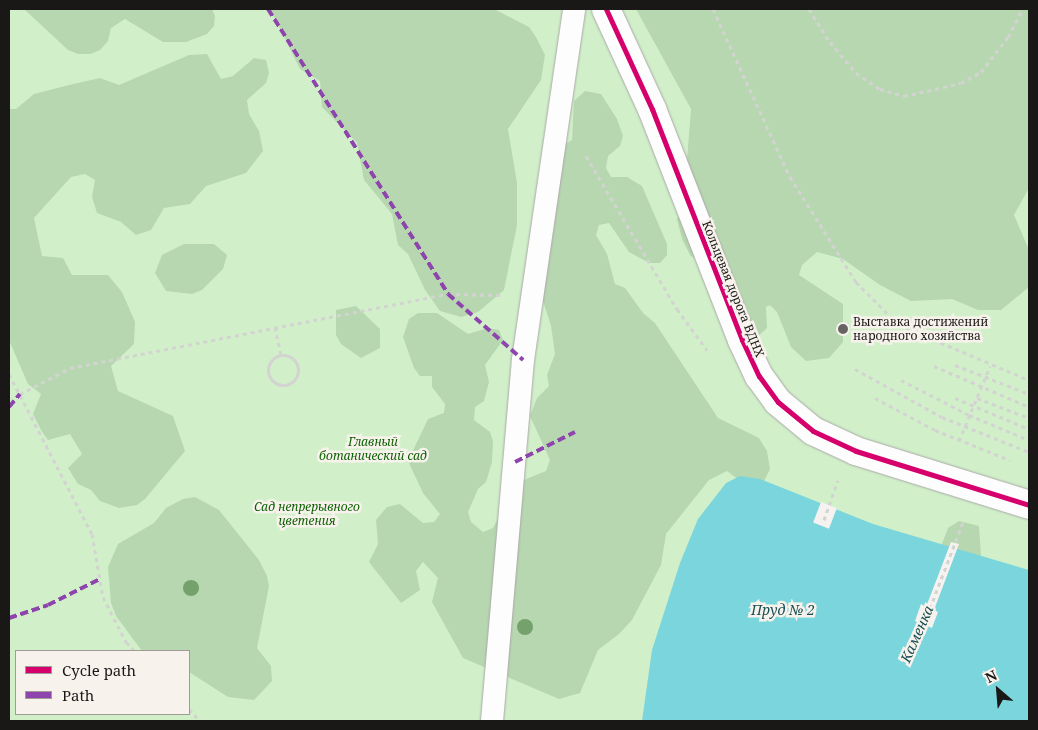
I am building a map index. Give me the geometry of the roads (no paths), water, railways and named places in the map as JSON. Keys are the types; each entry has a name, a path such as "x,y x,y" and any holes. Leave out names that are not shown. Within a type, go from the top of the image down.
{"street":[{"name":"Кольцевая дорога ВДНХ","path":"606,9 652,109 742,340 759,376 778,402 813,431 848,448 1029,505"}],"lane":[{"path":"492,721 531,296 552,174 574,9"}],"water":[{"name":"Пруд № 2","path":"740,476 760,479 873,524 1029,570 1029,721 642,721 652,650 680,563 698,519 726,483"}],"place":[{"name":"Выставка достижений народного хозяйства","path":"843,329"}],"park label":[{"name":"Главный ботанический сад","path":"373,449"},
{"name":"Сад непрерывного цветения","path":"307,514"}],"water label":[{"name":"Каменка","path":"917,634"}]}
